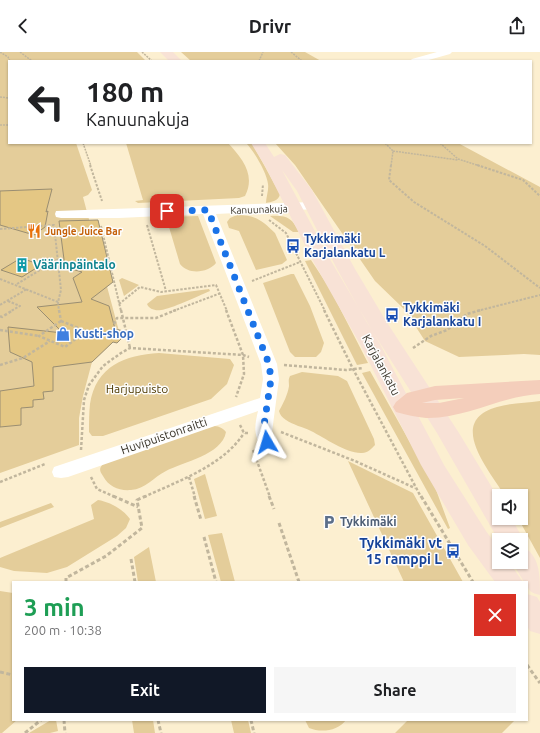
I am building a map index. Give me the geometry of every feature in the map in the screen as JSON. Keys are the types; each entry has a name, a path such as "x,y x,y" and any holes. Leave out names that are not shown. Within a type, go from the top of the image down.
{"highway":[{"path":"404,407 417,410 428,403 460,407 501,395 539,387"}],"main road":[{"path":"166,52 175,60"},
{"name":"Karjalankatu","path":"259,144 349,275 508,533"},
{"name":"Karjalankatu","path":"268,144 291,173 316,249 370,344 433,465 477,538 509,581"},
{"path":"524,569 528,581"},
{"path":"528,583 534,606"}],"street":[{"path":"419,60 447,52"},
{"name":"Kanuunakuja","path":"61,214 303,207"},
{"path":"208,210 269,364 271,379 263,432 272,437"},
{"name":"Huvipuistonraitti","path":"61,472 85,462 268,401"}],"path":[{"path":"0,52 8,57 10,60"},
{"path":"20,52 31,60"},
{"path":"142,52 151,60"},
{"path":"291,52 301,60"},
{"path":"83,144 104,208 100,218 130,348"},
{"path":"386,144 393,151 462,160"},
{"path":"441,144 458,159 523,180 540,196"},
{"path":"393,151 389,180 414,202 485,246 540,288"},
{"path":"262,178 262,199"},
{"path":"269,219 286,233 353,369 416,488 472,581"},
{"path":"146,220 166,291"},
{"path":"0,229 54,225 61,290 58,302 61,321"},
{"path":"16,285 58,259"},
{"path":"252,281 300,262"},
{"path":"0,279 58,302"},
{"path":"119,304 140,287 161,292 216,286 243,355 244,374 236,396"},
{"path":"0,305 28,289"},
{"path":"114,324 118,318 122,317 156,318 225,291"},
{"path":"412,349 431,336 447,330 467,314 540,295"},
{"path":"0,316 2,317 20,306 8,301"},
{"path":"61,321 86,331"},
{"path":"39,336 61,321"},
{"path":"0,330 39,336 65,347 86,331 92,330"},
{"path":"0,365 23,358 50,341"},
{"path":"138,507 98,489 81,450 82,417 86,392 92,380 103,366 130,348 243,355 254,360"},
{"path":"280,364 346,370 366,367"},
{"path":"66,581 66,578 77,573 128,540 142,528 137,500 206,470 239,441 245,433 250,440"},
{"path":"272,437 354,461 416,488"},
{"path":"252,446 274,508"},
{"path":"189,477 200,520"},
{"path":"279,523 299,581"},
{"path":"204,537 216,581"},
{"path":"131,558 135,581"},
{"path":"528,666 540,683"},
{"path":"0,672 12,675"},
{"path":"25,733 40,721"},
{"path":"64,721 65,733"},
{"path":"158,721 161,733"},
{"path":"251,721 254,733"}],"green space":[{"path":"0,52 137,52 145,60 8,60 8,144 76,144 92,190 88,195 83,197 120,335 92,362 79,418 79,445 0,473"},
{"path":"181,52 305,52 319,60 190,60"},
{"path":"126,144 229,144 246,167 248,174 249,181 245,196 239,198 138,203 135,201 143,200"},
{"path":"247,144 253,144 280,194 274,201 266,203 268,189 267,179 260,162"},
{"path":"276,144 460,144 540,187 540,355 524,354 459,357 425,341 405,310 375,281 295,165"},
{"path":"237,215 254,217 270,228 275,233 287,260 282,264 256,270 239,231 229,228 227,222 230,218"},
{"path":"198,216 216,263 203,271 193,271 184,268 180,264 166,217"},
{"path":"270,216 281,216 288,218 294,223 299,232 293,232"},
{"path":"311,260 330,289 368,363 357,365 305,261"},
{"path":"294,274 310,306 324,343 321,352 316,357 295,357 290,352 263,283"},
{"path":"122,278 139,285 124,296 119,280"},
{"path":"209,289 210,291 165,309 154,310 147,304 157,296"},
{"name":"Harjupuisto","path":"159,353 230,359 234,365 227,384 211,399 103,436 92,436 89,432 90,404 93,391 99,380 114,365 124,360 135,356"},
{"path":"370,371 435,487 450,528 448,529 362,373"},
{"path":"302,372 338,376 347,381 374,439 375,445 371,449 362,453 350,451 311,431 289,422 281,416 279,411 288,392 290,376"},
{"path":"540,401 540,558 528,536 528,533 526,533 522,525 528,525 528,489 500,489 482,460 476,447 473,434 474,423 482,414 497,407"},
{"path":"212,426 220,427 226,432 223,440 217,447 201,457 162,473 141,487 131,490 115,488 105,480 101,472 100,468 104,463"},
{"path":"348,461 413,493 462,581 404,581"},
{"path":"205,474 217,516 205,519 194,479"},
{"path":"98,500 116,506 130,519 126,528 117,536 67,567 47,573 14,571 0,567 0,558 94,519 91,505"},
{"path":"51,503 54,507 0,528 0,522"},
{"path":"222,533 235,581 221,581 208,535"},
{"path":"149,547 156,581 138,581 134,557"},
{"path":"0,591 12,593 12,721 16,721 2,733 0,733"},
{"path":"49,721 56,721 58,731 50,733 29,733"},
{"path":"132,721 153,721 155,733 134,733"},
{"path":"231,721 248,721 251,733 234,733"},
{"path":"306,721 345,721 339,727 324,731 309,728"},
{"path":"407,721 514,721 502,733 395,733"}],"building":[{"path":"52,189 46,212 48,211 45,227 34,235 0,225 0,191"},
{"path":"98,220 113,282 91,299 109,306 115,329 128,332 117,343 113,342 92,362 53,367 53,391 43,392 44,399 33,400 33,407 21,408 21,425 0,427 0,391 34,386 32,362 10,352 8,327 63,333 37,307 82,302 73,278 82,272 65,267 59,221"},
{"name":"Väärinpäintalo","path":"21,258 41,265 22,277 1,270"}],"place":[{"name":"Jungle Juice Bar","path":"34,231"},
{"name":"Tykkimäki Karjalankatu L","path":"293,246"},
{"name":"Väärinpäintalo","path":"22,265"},
{"name":"Tykkimäki Karjalankatu I","path":"392,315"},
{"name":"Kusti-shop","path":"63,334"},
{"name":"Tykkimäki","path":"329,522"},
{"name":"Tykkimäki vt 15 ramppi L","path":"453,551"}],"route":[{"path":"167,211 208,210 269,364 271,379 263,432 267,442"}]}
